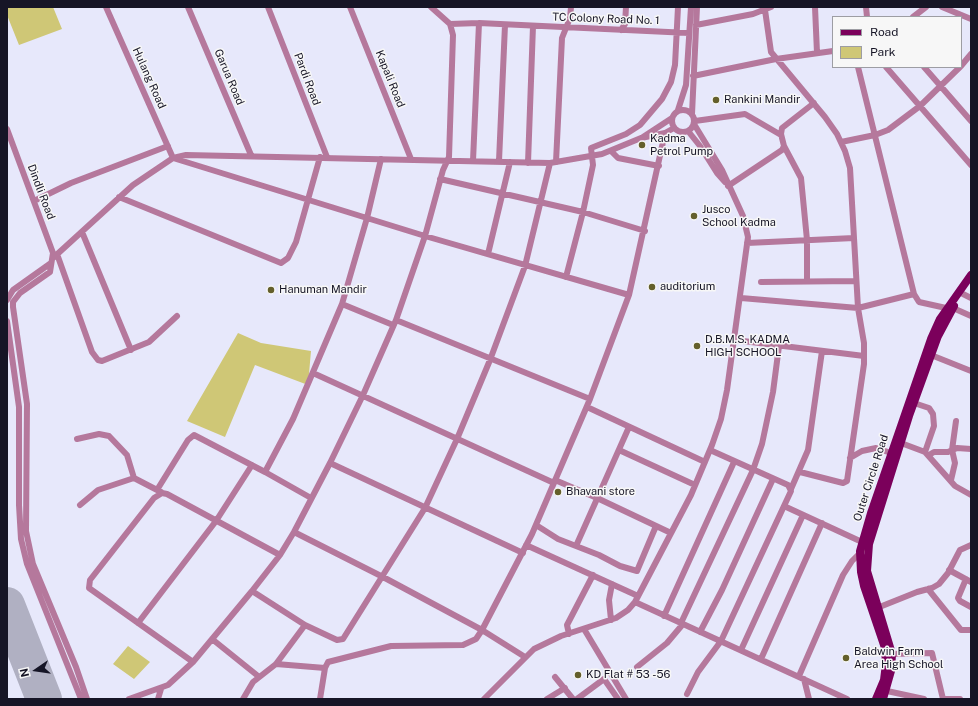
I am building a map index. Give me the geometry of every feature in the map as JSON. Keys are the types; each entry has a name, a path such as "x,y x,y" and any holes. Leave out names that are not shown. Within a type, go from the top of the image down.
{"main road":[{"name":"Outer Circle Road","path":"884,699 891,671 892,654 888,636 877,608 867,572 866,544 891,453 928,346 971,275"},
{"name":"Outer Circle Road","path":"876,699 884,680 886,664 885,648 864,586 861,572 860,552 866,544 938,336 950,308 971,283"}],"street":[{"name":"Hulang Road","path":"106,7 173,158"},
{"name":"Garua Road","path":"188,7 251,155"},
{"name":"Pardi Road","path":"268,7 324,157"},
{"name":"Kapali Road","path":"350,7 411,159"},
{"path":"129,699 161,689 192,662 252,592 280,555 294,532 330,463 363,396 395,323 425,236 440,179 448,160 453,35 450,24 431,7"},
{"path":"252,592 305,625 337,640 343,639 425,508 457,439 490,360 525,266 541,202 553,163 562,38 570,18 571,7"},
{"path":"621,30 625,24 626,7"},
{"path":"566,277 583,212 593,165 591,150 593,147 616,138 640,125 651,114 662,99 671,82 675,65 678,32 678,7"},
{"path":"641,138 672,118 678,110 686,85 691,7"},
{"path":"484,699 534,649 569,634 611,620 628,610 635,602 696,485 721,419 735,340 747,243 747,228 722,170 695,123 692,114 697,7"},
{"path":"747,15 748,7"},
{"path":"815,7 817,53"},
{"path":"914,16 926,7"},
{"path":"942,7 971,19"},
{"path":"696,25 747,15 768,8 770,49 837,134 850,168 858,308 863,338 864,356 848,478 846,483 800,472"},
{"path":"473,161 479,23"},
{"name":"TC Colony Road No. 1","path":"450,24 479,23 689,33"},
{"path":"500,161 505,25"},
{"path":"528,163 533,26"},
{"path":"693,76 776,58 832,51"},
{"path":"962,64 971,54"},
{"path":"858,68 914,294 919,302 950,308 971,316"},
{"path":"887,68 971,164"},
{"path":"925,68 971,121"},
{"path":"841,142 875,135 888,130 920,106 958,68"},
{"path":"807,282 807,240 801,178 784,146 781,135 782,128 814,103"},
{"path":"678,110 688,110 692,114"},
{"path":"688,132 695,123 745,114 781,135"},
{"path":"672,118 674,128 678,131 688,132 700,146 717,173 727,184"},
{"path":"7,300 13,290 54,258 132,185 173,158 186,155 251,155 553,163 611,151 641,138 665,133 674,128"},
{"name":"Dindli Road","path":"7,129 52,248 54,258 95,358 102,361 154,339 177,316"},
{"path":"320,699 326,664 331,661 391,646 467,644 476,639 482,630 536,525 587,407 629,295 645,231 665,133"},
{"path":"34,202 71,183 168,146"},
{"path":"727,184 782,150 784,146"},
{"path":"611,151 618,158 659,166"},
{"path":"119,197 281,262 288,258 296,242 324,157"},
{"path":"173,158 425,236 629,295"},
{"path":"265,472 293,419 342,304 367,218 381,159"},
{"path":"488,254 510,162"},
{"path":"440,179 583,212 645,231"},
{"path":"82,232 131,350"},
{"path":"747,243 854,238"},
{"path":"54,258 50,272 20,293 14,302 13,307 27,404 26,531 34,564 76,667 87,699"},
{"path":"761,282 856,281"},
{"path":"740,298 858,308 914,294"},
{"path":"963,294 971,298"},
{"path":"342,304 395,323 590,399"},
{"path":"7,321 20,406 18,505 21,539 27,564 81,699"},
{"path":"735,340 864,356"},
{"path":"637,666 667,643 682,624 752,470 762,444 768,421 778,346"},
{"path":"687,694 698,672 721,642 800,472 808,450 822,351"},
{"path":"931,355 971,371"},
{"path":"313,373 457,439 597,498 670,533"},
{"path":"914,403 929,408 933,414 934,429 927,453"},
{"path":"587,407 705,462"},
{"path":"951,480 955,460 952,450 956,421"},
{"path":"576,546 629,427"},
{"path":"77,439 99,434 109,436 127,455 134,478 280,555"},
{"path":"192,662 92,591 88,584 160,492 188,440 194,435 311,498"},
{"path":"901,443 927,453 951,480 963,491 971,494"},
{"path":"850,458 862,451 876,448 891,453"},
{"path":"927,453 961,448 971,449"},
{"path":"619,450 696,485"},
{"path":"710,450 788,485 791,489"},
{"path":"664,616 734,462"},
{"path":"330,463 522,553"},
{"path":"138,623 216,520 252,465"},
{"path":"80,505 98,490 134,478"},
{"path":"700,632 722,590 774,479"},
{"path":"784,506 866,544"},
{"path":"741,650 803,515"},
{"path":"761,659 822,523"},
{"path":"536,525 558,538 599,554 620,566 637,571 656,526"},
{"path":"294,532 383,577 482,630 525,657"},
{"path":"526,545 638,596"},
{"path":"877,608 939,584 950,570 960,550 971,545"},
{"path":"809,699 801,678 843,575 860,552"},
{"path":"950,570 969,581 958,598 960,601 971,607"},
{"path":"569,634 567,625 593,575"},
{"path":"611,620 608,600 612,584"},
{"path":"928,589 961,630 971,630"},
{"path":"635,602 847,699"},
{"path":"243,699 258,676 276,664 305,625"},
{"path":"584,629 626,699"},
{"path":"212,639 258,676"},
{"path":"892,654 932,653 944,699 960,699"},
{"path":"276,664 325,668"},
{"path":"555,677 573,699"},
{"path":"577,699 604,679 618,699"},
{"path":"548,699 565,688"},
{"path":"158,699 161,689"},
{"path":"887,691 924,699"}],"green space":[{"path":"7,7 53,7 62,29 19,45 7,15"},
{"path":"238,333 261,343 311,351 308,385 255,365 225,437 187,421"},
{"path":"128,646 150,662 134,679 113,664"}],"runway":[{"path":"7,605 44,699"}],"place":[{"name":"Rankini Mandir","path":"716,100"},
{"name":"Kadma Petrol Pump","path":"642,145"},
{"name":"Jusco School Kadma","path":"694,216"},
{"name":"auditorium","path":"652,287"},
{"name":"Hanuman Mandir","path":"271,290"},
{"name":"D.B.M.S. KADMA HIGH SCHOOL","path":"697,346"},
{"name":"Bhavani store","path":"558,492"},
{"name":"Baldwin Farm Area High School","path":"846,658"},
{"name":"KD Flat # 53 -56","path":"578,675"}]}
